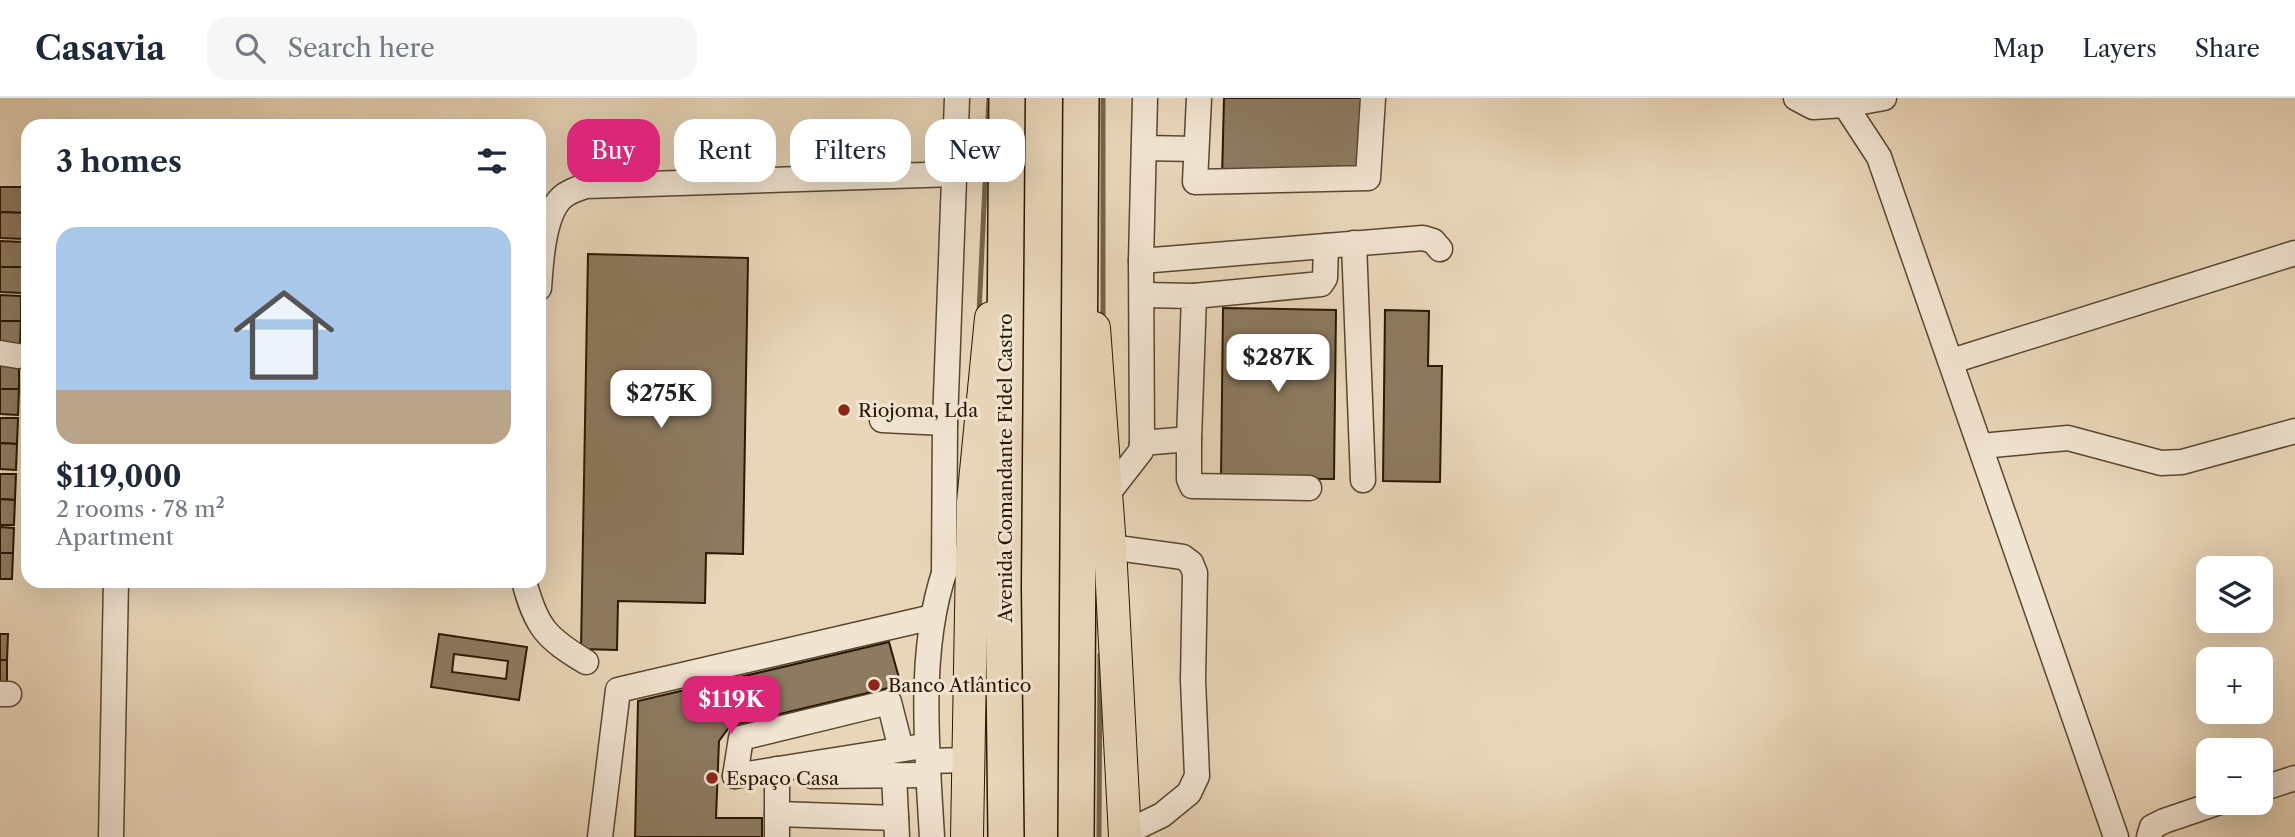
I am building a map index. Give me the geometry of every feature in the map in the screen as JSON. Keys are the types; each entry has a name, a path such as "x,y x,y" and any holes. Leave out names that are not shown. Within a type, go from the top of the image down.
{"highway":[{"path":"1076,837 1081,102"},
{"name":"Avenida Comandante Fidel Castro","path":"1006,837 1003,588 1007,103"}],"main road":[{"path":"1081,102 1110,547 1125,835"},
{"path":"967,837 973,502 992,315 1007,103"}],"street":[{"path":"956,119 957,98"},
{"path":"1106,496 1141,451 1142,443 1145,98"},
{"path":"1199,98 1195,182 1368,178 1373,98"},
{"path":"1796,98 1813,107 1884,98"},
{"path":"1844,102 1879,157 2116,837"},
{"path":"1144,148 1196,149"},
{"path":"546,236 551,211 563,195 586,186 925,175"},
{"path":"944,573 945,423 955,182"},
{"path":"1142,261 1423,238 1433,241 1440,249"},
{"path":"1354,243 1363,480"},
{"path":"1143,295 1194,296 1314,287 1321,284 1325,278 1326,246"},
{"path":"1952,361 2295,253"},
{"path":"1194,296 1189,439 1189,478 1192,486 1309,488"},
{"path":"882,420 945,423"},
{"path":"1981,446 2068,438 2161,463 2182,462 2295,431"},
{"path":"1142,443 1189,439"},
{"path":"932,837 928,675 933,617 944,573 973,502"},
{"path":"1110,547 1183,557 1191,563 1195,573 1193,680 1197,776 1189,793 1162,815 1125,835"},
{"path":"111,837 116,588"},
{"path":"526,588 531,610 547,635 586,662"},
{"path":"600,837 618,690 933,617"},
{"path":"901,749 889,702 741,738 735,776 778,772 901,749 928,760 968,760"},
{"path":"778,772 894,775 928,760"},
{"path":"778,772 777,826 897,828 894,775"},
{"path":"2273,785 2295,778"},
{"path":"2149,837 2152,827 2196,810"}],"building":[{"path":"1224,98 1365,98 1363,182 1222,178"},
{"path":"0,187 21,187 21,213 0,212"},
{"path":"0,212 21,213 21,239 0,238"},
{"path":"0,241 21,242 21,267 0,267"},
{"path":"588,254 748,258 743,554 706,553 705,603 618,601 617,650 581,649"},
{"path":"0,267 21,267 21,293 0,292"},
{"path":"0,295 21,296 21,321 0,321"},
{"path":"1223,308 1336,310 1334,479 1221,478"},
{"path":"1385,310 1429,311 1428,366 1442,366 1440,482 1383,481"},
{"path":"0,321 21,321 20,347 0,347"},
{"path":"0,363 19,364 19,389 0,389"},
{"path":"0,389 19,389 18,415 0,414"},
{"path":"0,418 18,418 17,444 0,443"},
{"path":"0,443 17,444 16,470 0,469"},
{"path":"0,474 16,474 15,500 0,499"},
{"path":"0,499 15,500 14,525 0,525"},
{"path":"0,527 14,528 13,553 0,553"},
{"path":"0,553 13,553 12,579 0,579"},
{"path":"0,634 8,634 7,660 0,660"},
{"path":"439,634 527,647 519,700 431,687","holes":["454,654 508,661 506,679 452,672"]},
{"path":"889,642 901,685 730,726 719,741 716,818 762,818 762,837 635,837 638,701"},
{"path":"0,660 7,660 7,686 0,686"}],"waterway":[{"path":"979,313 989,98"},
{"path":"1103,98 1103,323"},
{"path":"1099,837 1100,655"}],"place":[{"name":"Riojoma, Lda","path":"844,410"},
{"name":"Banco Atlântico","path":"874,685"},
{"name":"Espaço Casa","path":"712,778"}]}
